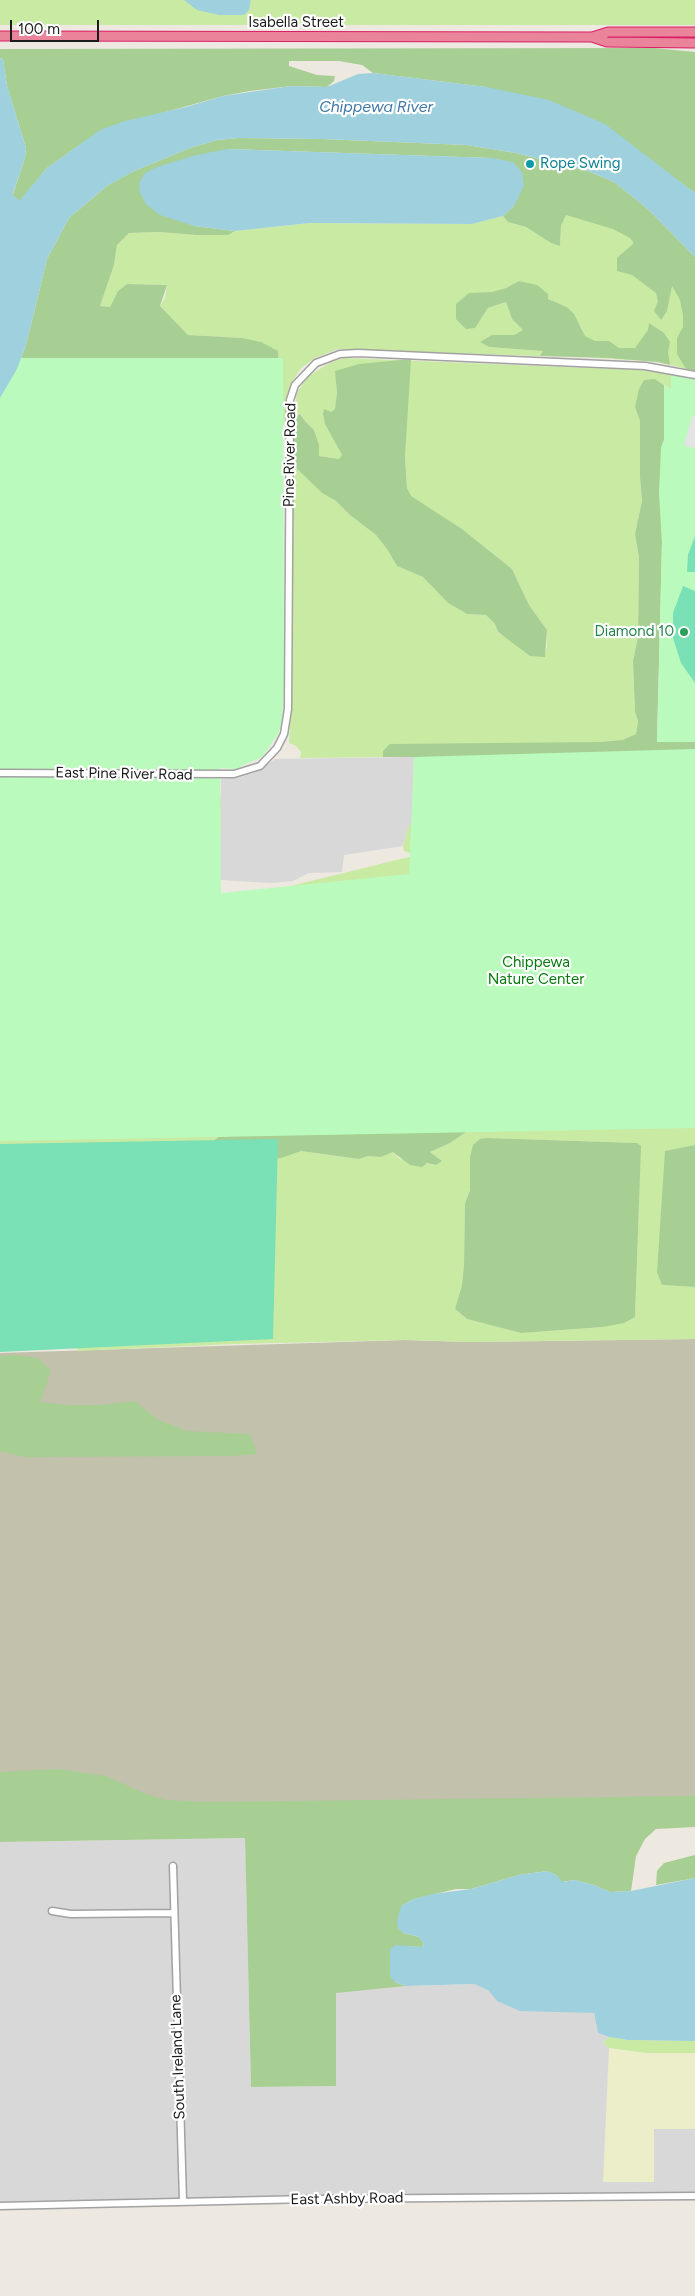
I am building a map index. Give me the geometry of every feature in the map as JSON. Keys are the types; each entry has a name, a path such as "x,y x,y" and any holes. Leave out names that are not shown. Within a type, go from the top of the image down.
{"highway":[{"name":"Isabella Street","path":"0,36 592,37 608,32 695,32"},
{"name":"Isabella Street","path":"592,37 607,42 695,42"}],"street":[{"name":"Pine River Road","path":"248,771 260,766 277,748 286,723 288,699 289,409 295,385 306,371 327,357 358,353 645,366 695,375"},
{"name":"East Pine River Road","path":"0,773 219,776 248,771"},
{"name":"South Ireland Lane","path":"173,1866 183,2202"},
{"path":"52,1911 71,1914 174,1913"},
{"name":"East Ashby Road","path":"0,2206 695,2196"}],"shaded area":[{"path":"692,416 695,417 695,448 684,446"},
{"path":"414,757 412,824 409,826 403,846 344,855 342,872 309,873 293,881 271,883 220,880 221,779 237,778 257,772 275,759"},
{"path":"695,1339 695,1806 0,1807 0,1353 405,1340 470,1342"},
{"path":"245,1838 251,2087 336,2086 336,1992 406,1986 474,1984 488,1990 497,2001 594,2013 598,2033 609,2037 603,2043 609,2048 654,2129 695,2129 695,2192 221,2197 0,2203 0,1842"},
{"path":"609,2048 647,2053 695,2053 695,2129 654,2129 654,2182 603,2182"}],"green space":[{"path":"0,0 695,0 695,25 0,25"},
{"path":"654,48 695,52 695,193 675,179 486,87 373,73 362,65 339,61 289,61 289,66 317,75 335,76 334,81 327,87 291,86 223,96 101,130 47,168 20,201 13,194 25,158 26,148 7,86 3,59 0,58 0,49"},
{"path":"239,138 322,139 467,145 516,153 588,171 614,182 648,209 695,257 695,371 686,369 677,354 677,338 683,327 683,315 680,300 672,286 667,311 661,320 654,311 658,301 656,293 632,275 617,271 617,258 634,243 630,238 613,229 566,215 561,226 560,246 551,243 526,227 508,222 503,216 514,206 492,158 228,149 194,226 235,231 228,235 159,232 129,233 117,245 114,265 100,306 110,307 118,291 127,284 167,285 160,306 188,335 242,338 261,342 278,351 279,371 0,398 17,369 26,345 47,259 69,218 107,186 132,172 190,148 217,140"},
{"path":"566,215 587,221 670,233 695,257 695,371 658,362 586,357 581,327 567,307 548,299 519,281 506,288 492,292 469,294 479,322 488,308 506,302 512,319 523,330 514,335 492,335 481,342 489,347 543,351 540,356 338,349 315,358 301,368 292,382 287,397 284,426 242,338 188,335 160,306 165,298 167,285 127,284 118,291 110,307 100,306 114,265 117,245 129,233 159,232 228,235 235,231 310,223 472,224 503,216 508,222 526,227 551,243 560,246 561,226"},
{"path":"519,281 537,285 548,294 548,299 567,307 574,314 585,336 595,341 609,341 619,348 635,348 648,330 649,323 664,333 670,342 668,352 670,365 658,362 610,358 540,356 543,351 489,347 480,342 492,335 514,335 523,330 512,319 506,302 488,308 475,328 466,329 456,319 456,304 469,293 492,292 506,288"},
{"name":"Chippewa Nature Center","path":"0,345 21,358 283,358 284,684 282,722 278,734 262,757 235,769 220,768 221,893 409,874 414,757 695,749 695,1128 0,1141"},
{"path":"344,358 638,370 671,374 671,389 655,379 635,407 640,421 642,501 635,534 639,558 638,637 633,661 635,712 638,721 636,734 622,740 600,742 383,751 383,757 300,758 301,752 296,746 289,743 292,693 293,465 322,493 336,501 350,515 376,535 397,566 423,577 448,603 467,614 486,615 495,624 498,633 544,657 547,647 547,630 529,605 512,569 462,529 410,496 407,488 405,457 406,415 336,371 337,400 335,409 331,412 332,436 342,456 339,459 319,456 319,445 314,430 301,414 293,419 297,393 307,377 331,362"},
{"path":"411,359 405,457 407,488 411,496 462,529 512,569 529,605 547,630 545,657 530,656 498,632 495,624 486,615 467,614 448,603 423,577 397,566 376,535 350,515 336,501 322,493 293,465 293,419 300,414 314,430 319,445 319,456 339,459 342,455 325,424 323,414 324,409 331,412 335,409 337,393 335,371 359,364"},
{"path":"671,374 695,380 695,742 657,742 662,543 659,493 661,448 664,440 664,385 671,389"},
{"path":"655,379 664,385 665,405 664,440 661,448 662,543 657,742 695,742 695,757 472,1128 450,1143 430,1152 442,1161 436,1165 427,1163 422,1167 410,1165 393,1152 381,1157 368,1156 359,1159 301,1151 281,1158 216,1162 209,1143 219,1137 412,1122 414,757 383,757 383,751 390,744 600,742 622,740 636,734 638,721 635,712 633,661 638,637 639,558 635,534 642,501 640,421 635,407 639,389 644,380"},
{"path":"695,536 695,572 687,572 688,555"},
{"name":"Diamond 10","path":"683,586 695,591 695,683 681,663 673,638 673,613"},
{"path":"695,757 695,1145 692,1145 662,1285 695,1287 695,1339 470,1342 405,1340 235,1344 77,1351 77,1302 0,1197 0,816 221,798 220,880 213,905 417,855 404,851 403,846 409,826 415,820 437,775 364,1120 301,1151 359,1159 368,1156 381,1157 393,1152 400,1159 436,1165 441,1160 430,1152 450,1143 472,1128","holes":["487,1138 637,1143 639,1203 635,1317 603,1327 521,1333 467,1319 455,1309 462,1285 464,1265 465,1203"]},
{"path":"278,1139 273,1339 0,1352 0,1144"},
{"path":"480,1139 637,1143 641,1146 635,1317 624,1323 603,1327 521,1333 467,1319 455,1309 462,1285 464,1265 465,1203 470,1190 470,1157 473,1145"},
{"path":"695,1145 695,1287 662,1285 657,1272 665,1151"},
{"path":"13,1355 38,1358 51,1371 40,1402 68,1405 102,1405 135,1401 157,1419 187,1431 250,1434 257,1454 229,1456 24,1457 0,1451 0,1356"},
{"path":"58,1769 106,1776 146,1794 166,1800 208,1802 695,1796 695,1827 656,1829 645,1839 636,1856 631,1891 610,1892 594,1885 574,1880 562,1882 556,1875 547,1871 519,1875 471,1889 456,1889 414,1899 401,1906 404,1933 419,1937 424,1944 422,1947 405,1946 395,1982 406,1986 336,1993 336,2086 251,2087 245,1838 0,1842 0,1772"},
{"path":"695,1855 695,1878 656,1885 657,1871 664,1863"},
{"path":"609,2037 628,2040 695,2041 695,2053 647,2053 609,2048 603,2043"}],"water":[{"path":"184,0 251,0 249,10 244,15 219,15 197,10"},
{"name":"Chippewa River","path":"0,58 3,59 7,86 26,148 25,158 13,193 14,197 20,200 47,168 100,130 125,121 186,107 223,96 291,86 327,87 358,74 373,73 486,87 549,100 605,124 695,193 695,257 648,209 614,182 588,171 516,153 467,145 322,139 239,138 217,140 190,148 132,172 107,186 69,218 47,259 26,345 17,369 0,398"},
{"path":"228,149 492,158 513,162 522,172 524,186 514,206 503,216 472,224 310,223 235,231 194,226 160,215 146,204 140,193 139,183 145,173 157,167 196,155"},
{"path":"547,1871 556,1875 563,1882 574,1880 594,1885 610,1892 631,1891 695,1878 695,2041 628,2040 609,2037 598,2033 594,2013 520,2011 497,2001 488,1990 474,1984 406,1986 395,1982 390,1976 390,1949 396,1945 422,1947 424,1944 419,1937 404,1933 398,1929 397,1921 401,1906 414,1899 433,1894 471,1889 519,1875"}],"place":[{"name":"Rope Swing","path":"530,164"},
{"name":"Diamond 10","path":"684,632"}]}
